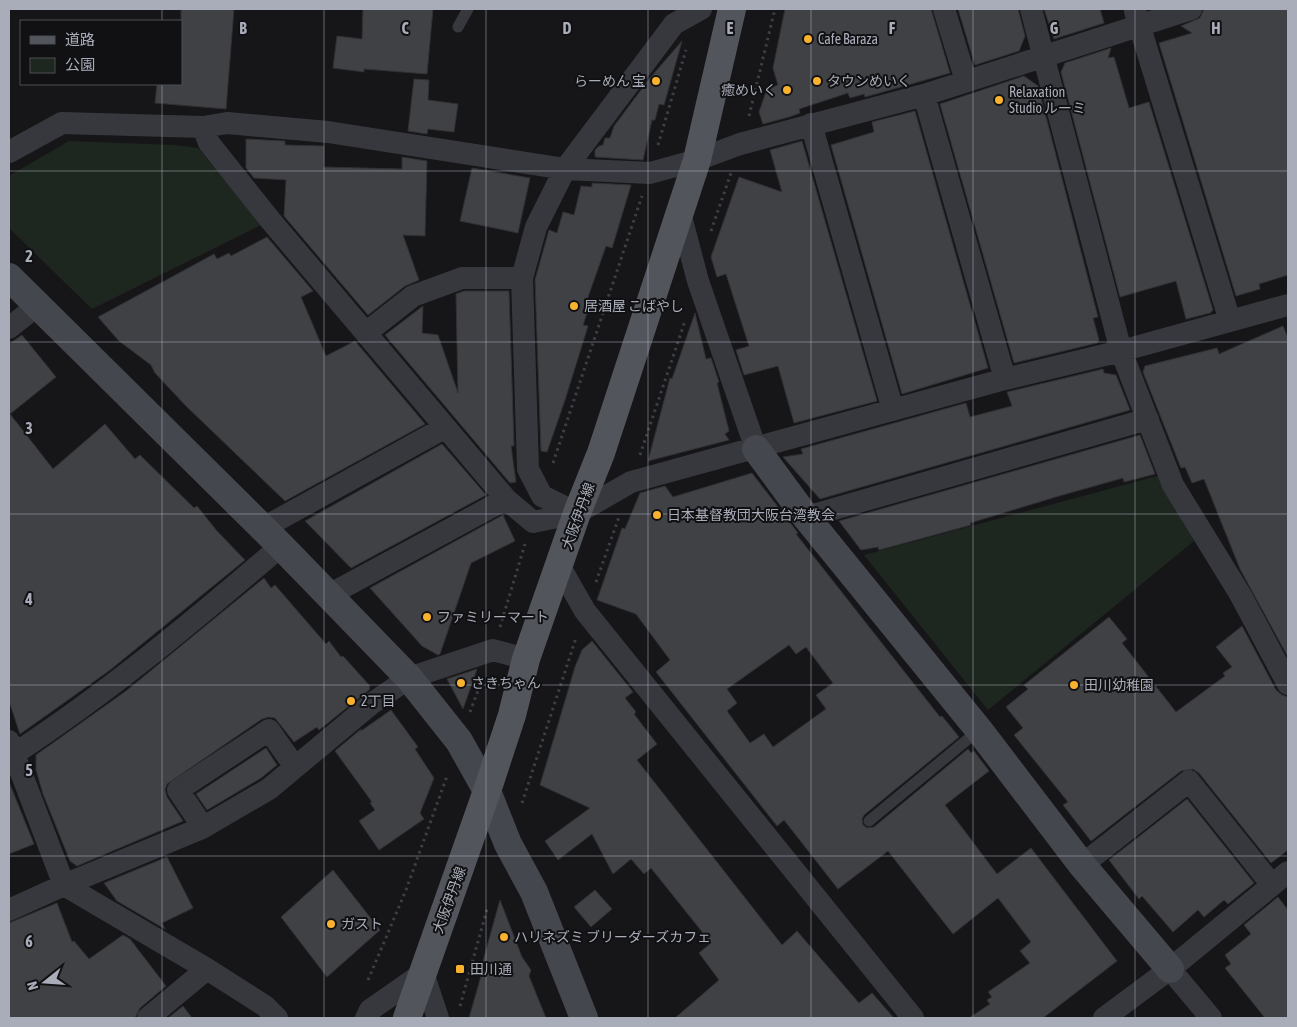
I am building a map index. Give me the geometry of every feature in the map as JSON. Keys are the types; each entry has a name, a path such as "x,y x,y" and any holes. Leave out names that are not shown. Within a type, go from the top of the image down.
{"main road":[{"name":"大阪伊丹線","path":"408,1018 512,715 526,658 560,567 577,513 601,453 680,213 697,160 732,9"}],"street":[{"path":"944,9 966,82"},
{"path":"1031,9 1121,351 1173,485 1240,594 1288,684"},
{"path":"9,152 62,123 203,128 227,124 328,132 565,169 650,173 697,160 740,144 966,82 1042,56 1137,16 1191,9"},
{"path":"577,513 542,496 528,469 522,278 536,227 565,169 674,24 699,10"},
{"path":"1137,16 1230,321"},
{"path":"924,95 1005,379"},
{"path":"811,124 893,410"},
{"path":"203,128 209,143 271,221 367,332 444,428 506,499 533,522 577,513 631,482 1005,379 1121,351 1288,305"},
{"path":"680,213 698,281 756,449 806,517 980,730 1082,865 1211,1018"},
{"path":"9,277 329,595 409,678 459,740 487,791 508,844 534,892 584,1018"},
{"path":"367,332 413,296 462,278 522,278"},
{"path":"9,328 38,305"},
{"path":"806,517 1148,419"},
{"path":"277,1018 266,1006 207,969 64,885 11,748 65,721 179,634 272,537 444,428"},
{"path":"329,595 506,499"},
{"path":"560,567 585,611 913,1018"},
{"path":"9,910 203,827 269,789 370,704 409,678 494,650 526,658"},
{"path":"203,827 178,790 269,730 295,767"},
{"path":"1082,865 1189,781 1280,878 1170,969 1104,1018"},
{"path":"148,1018 207,969"},
{"path":"366,1018 370,1010 423,973 438,1018"}],"lane":[{"path":"458,27 468,9"},
{"path":"869,820 980,730"}],"path":[{"path":"748,121 775,9"},
{"path":"655,154 699,10"},
{"path":"550,471 644,191"},
{"path":"365,987 406,890 447,776"},
{"path":"459,1009 488,906"}],"green space":[{"path":"69,141 174,145 198,148 263,224 92,309 9,228 9,176"},
{"path":"1161,475 1194,541 988,710 864,555"}],"building":[{"path":"181,9 234,9 226,109 155,103 157,85 182,85"},
{"path":"363,9 433,9 427,74 364,69 364,72 333,68 337,36 362,39"},
{"path":"785,9 931,9 950,73 865,97 864,94 850,98 848,93 799,109 800,113 763,124 759,112 767,89 778,85 773,68"},
{"path":"958,9 1018,9 1025,36 1019,51 975,65"},
{"path":"1044,9 1100,9 1104,23 1054,39"},
{"path":"1204,9 1288,9 1288,275 1259,284 1260,289 1236,296 1159,43 1192,33 1181,26 1200,18"},
{"path":"682,41 664,105 659,104 655,120 652,120 643,160 595,157 595,150 603,145 605,138 610,138 614,126 650,78"},
{"path":"1111,48 1108,58 1114,57 1129,108 1149,102 1213,310 1210,313 1186,319 1176,281 1120,297 1061,72 1065,63"},
{"path":"1024,76 1038,86 1098,317 1093,318 1099,340 1097,343 1014,363 940,104"},
{"path":"414,79 429,80 428,100 458,104 454,132 428,129 427,134 408,131"},
{"path":"915,111 988,368 902,394 831,145 874,132 872,122"},
{"path":"246,139 285,141 285,145 324,146 324,167 402,169 402,157 427,161 425,236 403,235 419,280 405,286 368,315 284,216 286,180 254,178 246,168"},
{"path":"802,141 877,401 794,423 778,366 744,375 736,350 749,346 726,274 717,277 711,257 739,177 782,192 770,150"},
{"path":"472,168 530,178 518,233 460,221"},
{"path":"592,183 631,185 612,248 606,246 587,300 591,301 583,325 588,326 565,400 547,452 541,451 535,280 549,230 557,233 563,212 574,215 581,186 592,187"},
{"path":"267,237 313,291 301,297 326,356 355,341 425,424 285,501 186,406 155,373 151,365 119,341 98,317 214,254 217,259 229,253 231,256"},
{"path":"464,291 509,291 514,446 511,446 516,482 510,483 385,335 423,306 422,333 438,335 458,393 456,294"},
{"path":"695,313 706,359 711,358 719,382 717,383 729,431 725,434 729,440 648,461 670,378 672,379"},
{"path":"1283,326 1288,338 1288,657 1240,569 1204,479 1192,483 1185,467 1181,468 1143,372 1145,366 1217,348 1219,354"},
{"path":"22,335 56,377 10,414 53,469 105,424 135,459 140,455 194,508 197,506 217,531 245,560 110,670 20,734 9,701 9,344"},
{"path":"1103,369 1104,373 1116,375 1130,410 820,499 783,457 803,454 801,449 966,403 970,417 1012,406 1007,392"},
{"path":"1140,435 1155,474 1124,482 1123,478 970,523 971,525 879,550 878,547 861,550 839,521"},
{"path":"442,444 486,495 351,568 305,521"},
{"path":"752,473 798,533 796,534 940,717 942,716 959,737 864,815 862,819 863,825 867,828 874,827 968,749 971,753 974,751 989,771 945,805 997,874 1031,848 1117,961 1043,1018 969,1018 990,1004 987,1000 992,997 988,992 1030,963 1020,951 1031,942 998,898 953,934 888,851 838,889 784,820 777,826 656,672 670,660 636,614 597,600 622,528 625,529 640,493 665,486 673,497","holes":["789,645 796,654 806,647 833,683 816,695 826,709 773,747 764,734 750,743 727,711 737,703 727,689"]},
{"path":"503,515 515,541 471,563 440,654 438,655 422,646 370,588"},
{"path":"264,578 271,588 275,585 326,644 329,641 341,657 343,656 370,686 369,690 319,730 317,727 294,742 275,718 262,719 167,784 165,790 167,797 183,821 77,866 70,861 43,794 36,770 36,755 126,691"},
{"path":"1109,617 1127,639 1122,643 1176,712 1225,676 1223,673 1232,667 1216,647 1242,626 1276,690 1288,697 1288,850 1271,863 1199,773 1193,769 1181,771 1091,841 1063,805 1068,802 1014,735 1023,728 1006,707 1028,689 1024,685"},
{"path":"592,641 633,692 625,698 636,712 634,714 657,744 637,760 782,945 797,931 859,1003 872,993 894,1018 675,1018 719,980 699,953 711,943 651,868 644,874 631,859 613,874 592,834 558,860 545,841 590,808 540,785 575,667 582,650"},
{"path":"477,669 463,709 447,679"},
{"path":"391,710 418,747 415,749 434,778 420,813 424,819 379,850 359,821 375,810 370,803 372,802 335,751 361,729 361,731"},
{"path":"266,748 277,765 261,778 207,810 196,794"},
{"path":"9,782 34,844 9,854"},
{"path":"1187,799 1254,883 1228,904 1224,900 1204,917 1198,910 1173,932 1142,896 1139,899 1109,860"},
{"path":"167,857 193,908 162,923 165,929 117,901 104,883"},
{"name":"ガスト","path":"333,870 380,930 327,977 281,917"},
{"path":"595,890 612,909 591,927 574,907"},
{"path":"1278,897 1288,910 1288,1018 1265,1018 1225,968 1231,964 1225,955 1251,934 1244,925"},
{"path":"500,900 522,957 531,970 529,976 546,1018 469,1018"},
{"path":"57,903 72,942 74,941 89,959 123,935 130,939 166,986 140,1008 135,1018 9,1018 9,923"},
{"path":"183,1006 192,1018 168,1018"}],"place":[{"name":"Cafe Baraza","path":"808,39"},
{"name":"らーめん 宝","path":"656,81"},
{"name":"タウンめいく","path":"817,81"},
{"name":"癒めいく","path":"787,90"},
{"name":"Relaxation Studio ルーミ","path":"999,100"},
{"name":"居酒屋 こばやし","path":"574,306"},
{"name":"日本基督教団大阪台湾教会","path":"657,515"},
{"name":"ファミリーマート","path":"427,617"},
{"name":"さきちゃん","path":"461,683"},
{"name":"田川幼稚園","path":"1074,685"},
{"name":"2丁目","path":"351,701"},
{"name":"ガスト","path":"331,924"},
{"name":"ハリネズミ ブリーダーズカフェ","path":"504,937"},
{"name":"田川通","path":"460,969"}]}
